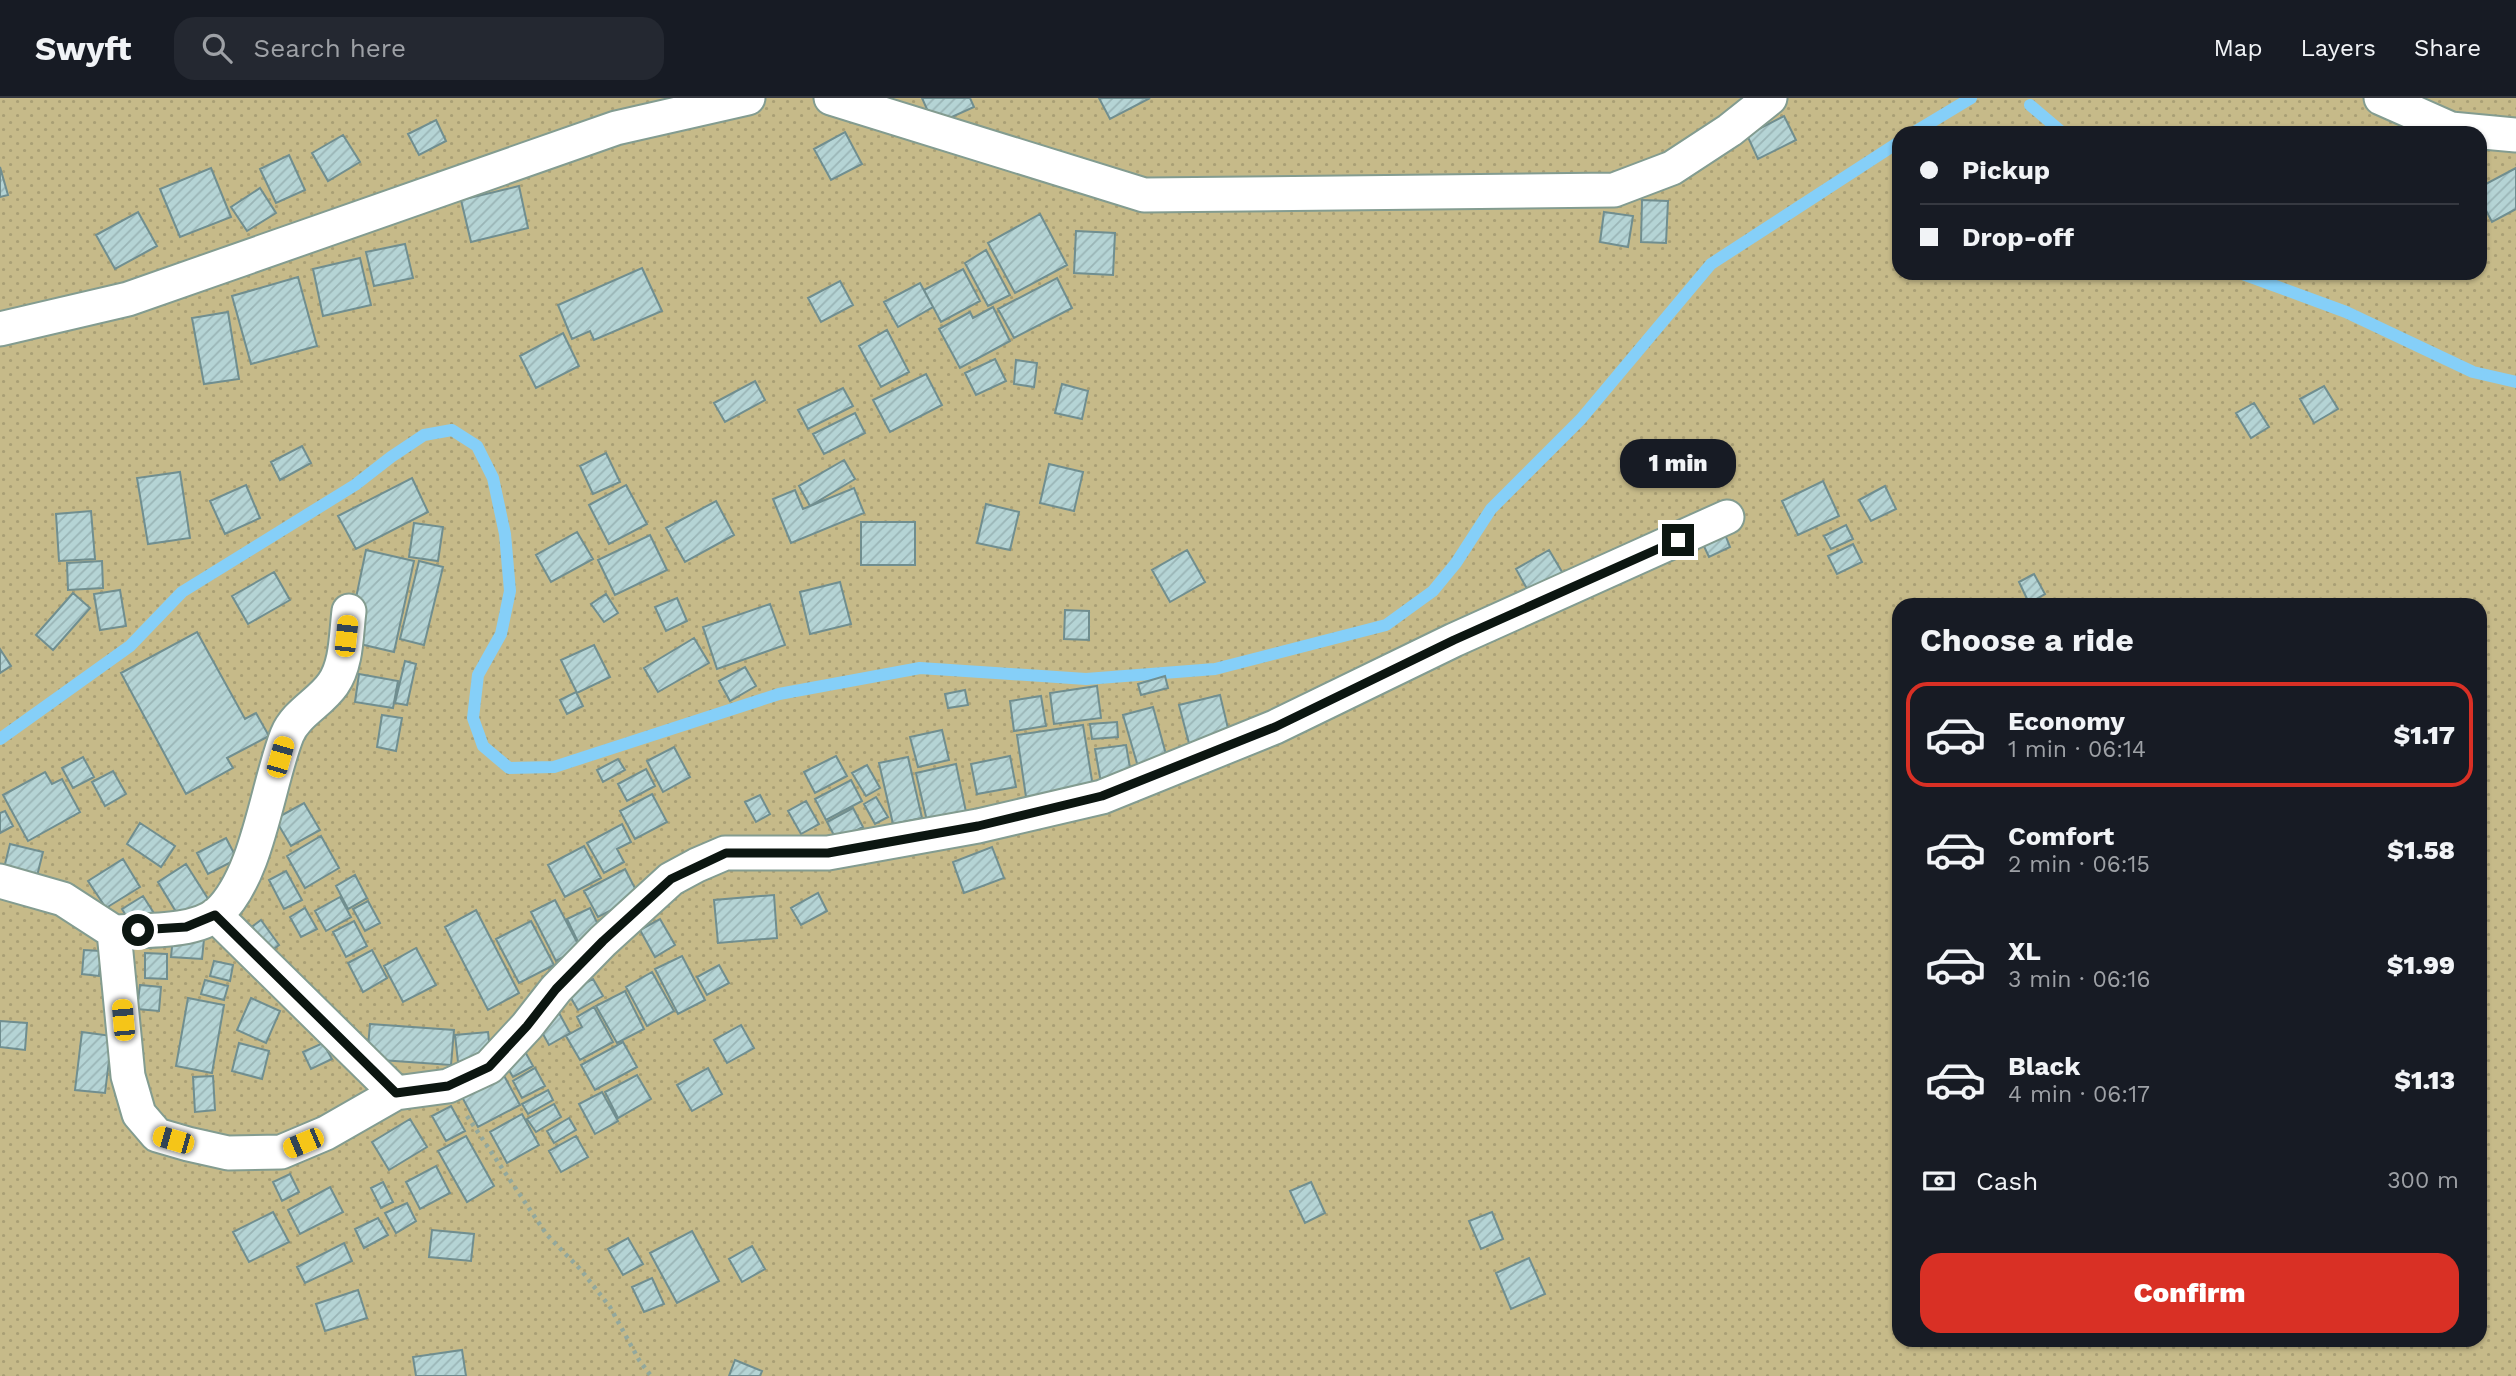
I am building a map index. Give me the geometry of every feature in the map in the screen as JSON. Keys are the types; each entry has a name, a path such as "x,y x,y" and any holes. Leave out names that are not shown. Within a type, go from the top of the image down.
{"street":[{"path":"0,329 128,299 616,128 748,98"},
{"path":"831,98 1144,195 1614,190 1672,168 1730,130 1770,98"},
{"path":"2381,98 2444,126"},
{"path":"2487,132 2516,135"},
{"path":"114,932 128,1076 139,1114 157,1135 228,1153 281,1152 326,1133 396,1093 448,1086 489,1067 527,1026 556,989 603,941 671,879 697,865 726,853 828,853 978,826 1102,796 1275,727 1454,640 1727,517"},
{"path":"0,881 63,899 114,932 186,927 215,915 234,896 250,856 288,732 303,712 333,684 343,661 349,611"},
{"path":"215,915 396,1093"}],"path":[{"path":"448,1086 488,1150 529,1205 547,1235 581,1270 610,1307 639,1360 652,1376"}],"shaded area":[{"path":"0,98 2516,98 2516,1376 0,1376"}],"building":[{"path":"922,98 970,98 974,107 934,125"},
{"path":"1099,98 1150,98 1110,119"},
{"path":"1784,116 1796,140 1758,159 1747,135"},
{"path":"436,120 446,141 419,155 408,134"},
{"path":"845,132 862,164 831,180 814,149"},
{"path":"343,135 360,162 328,181 312,153"},
{"path":"289,155 305,190 276,203 260,169"},
{"path":"0,167 8,195 0,197"},
{"path":"211,168 231,217 180,237 160,189"},
{"path":"2516,168 2516,209 2492,222 2487,212 2487,183"},
{"path":"519,186 528,228 471,242 461,200"},
{"path":"260,188 276,213 247,231 231,207"},
{"path":"1642,200 1668,201 1666,243 1641,242"},
{"path":"138,212 157,246 115,269 96,235"},
{"path":"1604,212 1633,216 1628,247 1600,242"},
{"path":"1040,214 1067,265 1015,293 988,243"},
{"path":"1076,231 1115,233 1113,275 1074,273"},
{"path":"405,244 413,278 374,286 366,252"},
{"path":"986,250 1010,295 988,306 965,263"},
{"path":"360,258 371,305 323,316 313,269"},
{"path":"642,268 662,311 594,340 590,331 572,339 558,305"},
{"path":"963,269 980,301 941,322 924,290"},
{"path":"298,277 317,346 251,364 232,296"},
{"path":"1057,278 1072,308 1014,338 998,309"},
{"path":"840,281 853,305 821,322 808,298"},
{"path":"920,283 933,307 898,327 884,302"},
{"path":"993,307 1010,341 960,368 939,329 970,312 973,318"},
{"path":"228,312 239,379 204,384 192,318"},
{"path":"887,330 909,372 881,387 859,346"},
{"path":"563,333 579,366 536,388 520,356"},
{"path":"995,359 1006,381 976,395 965,373"},
{"path":"1016,360 1037,363 1034,387 1014,384"},
{"path":"926,374 942,405 890,432 873,400"},
{"path":"755,381 765,400 725,422 714,403"},
{"path":"1062,384 1088,391 1082,419 1055,413"},
{"path":"2324,386 2338,409 2314,423 2300,399"},
{"path":"843,388 853,406 808,429 798,410"},
{"path":"2254,403 2269,427 2251,438 2236,413"},
{"path":"855,413 865,433 824,454 813,434"},
{"path":"302,446 311,463 280,480 271,462"},
{"path":"606,453 620,482 593,494 580,466"},
{"path":"844,460 855,479 810,506 799,486"},
{"path":"1049,464 1083,472 1074,511 1040,503"},
{"path":"180,472 190,538 148,544 137,478"},
{"path":"412,478 428,512 356,549 338,516"},
{"path":"1823,481 1839,516 1798,535 1782,501"},
{"path":"246,485 260,518 225,534 210,501"},
{"path":"626,485 647,524 609,544 589,505"},
{"path":"1885,486 1896,509 1871,521 1859,500"},
{"path":"854,488 864,513 791,543 773,499 795,490 803,509"},
{"path":"716,501 734,535 685,562 666,528"},
{"path":"986,504 1019,512 1010,550 977,543"},
{"path":"91,511 95,559 59,561 56,514"},
{"path":"861,522 915,522 915,565 861,565"},
{"path":"414,523 443,527 438,561 409,557"},
{"path":"1846,525 1853,539 1831,549 1824,536"},
{"path":"577,532 593,559 551,582 536,555"},
{"path":"1724,532 1730,547 1709,557 1702,542"},
{"path":"650,535 667,570 615,595 598,560"},
{"path":"1853,544 1862,562 1837,574 1828,556"},
{"path":"366,550 414,561 394,652 347,641"},
{"path":"1187,550 1205,582 1170,602 1152,570"},
{"path":"1549,550 1565,577 1531,596 1516,569"},
{"path":"102,561 103,588 68,590 67,563"},
{"path":"419,561 443,567 424,645 400,639"},
{"path":"274,572 290,600 248,624 232,596"},
{"path":"2034,574 2045,594 2038,598 2027,598 2019,582"},
{"path":"840,582 851,624 810,634 800,592"},
{"path":"120,590 126,626 100,630 94,594"},
{"path":"73,593 90,608 53,650 36,635"},
{"path":"606,594 618,613 604,622 591,604"},
{"path":"677,598 687,621 666,631 655,607"},
{"path":"770,604 785,645 717,669 703,627"},
{"path":"1065,610 1089,611 1089,640 1064,639"},
{"path":"197,632 245,719 256,713 269,736 227,758 233,768 186,794 121,673"},
{"path":"694,638 709,663 658,692 644,668"},
{"path":"594,645 610,677 577,693 561,660"},
{"path":"0,649 11,666 0,673"},
{"path":"405,661 416,664 407,705 395,703"},
{"path":"745,667 756,686 730,701 719,681"},
{"path":"359,674 398,681 393,708 355,702"},
{"path":"1165,676 1168,688 1141,695 1138,684"},
{"path":"1097,686 1101,718 1054,724 1050,693"},
{"path":"965,690 968,705 948,708 945,694"},
{"path":"576,692 583,706 567,714 560,700"},
{"path":"1220,695 1231,741 1191,751 1179,705"},
{"path":"1041,696 1046,726 1014,731 1010,701"},
{"path":"1153,707 1170,769 1141,777 1123,715"},
{"path":"382,715 402,718 396,751 377,747"},
{"path":"1117,722 1118,737 1092,739 1090,724"},
{"path":"1083,725 1093,787 1026,797 1017,735"},
{"path":"942,730 949,760 918,767 910,737"},
{"path":"1126,745 1132,779 1101,783 1095,749"},
{"path":"674,747 690,777 663,792 647,761"},
{"path":"836,756 847,776 815,793 804,772"},
{"path":"1010,756 1016,787 977,794 971,764"},
{"path":"83,757 94,777 73,788 62,768"},
{"path":"908,757 922,818 893,824 879,763"},
{"path":"618,759 625,770 603,782 597,770"},
{"path":"956,764 966,812 927,821 916,773"},
{"path":"867,765 880,788 866,796 852,773"},
{"path":"646,769 655,786 627,801 618,784"},
{"path":"113,771 126,794 105,806 92,782"},
{"path":"45,772 52,784 62,779 80,812 28,841 3,795"},
{"path":"851,780 862,801 826,820 815,799"},
{"path":"652,794 667,822 635,839 620,811"},
{"path":"760,795 770,814 756,822 745,802"},
{"path":"876,797 888,817 875,824 864,804"},
{"path":"806,801 819,824 801,834 788,811"},
{"path":"304,803 320,830 291,846 275,819"},
{"path":"853,808 863,827 837,841 827,822"},
{"path":"5,811 13,826 0,833 0,813"},
{"path":"140,823 175,846 161,867 127,844"},
{"path":"622,824 631,842 617,849 624,862 604,873 587,843"},
{"path":"321,836 339,868 305,888 287,856"},
{"path":"226,838 237,859 208,874 197,853"},
{"path":"10,844 43,852 36,880 3,872"},
{"path":"584,846 601,878 565,897 548,865"},
{"path":"992,847 1004,878 964,893 953,862"},
{"path":"123,859 140,887 106,908 88,881"},
{"path":"186,864 210,902 181,920 158,882"},
{"path":"625,869 639,896 598,917 584,891"},
{"path":"286,871 302,900 284,909 269,880"},
{"path":"355,875 367,898 348,909 336,886"},
{"path":"818,893 827,911 801,925 791,908"},
{"path":"774,895 777,938 718,943 714,900"},
{"path":"143,896 157,918 136,932 122,909"},
{"path":"340,897 351,917 326,931 315,911"},
{"path":"555,900 580,948 556,961 531,912"},
{"path":"368,901 380,923 365,931 353,909"},
{"path":"305,908 317,929 301,937 290,917"},
{"path":"590,908 602,933 579,944 567,919"},
{"path":"476,910 519,993 488,1010 445,927"},
{"path":"660,919 675,945 655,957 640,930"},
{"path":"261,920 279,945 264,956 246,931"},
{"path":"354,921 367,946 346,957 333,932"},
{"path":"531,921 554,965 519,983 496,939"},
{"path":"173,937 204,939 202,959 171,957"},
{"path":"416,948 436,985 403,1002 384,966"},
{"path":"84,950 101,951 99,976 82,974"},
{"path":"372,950 387,978 363,992 348,963"},
{"path":"145,953 167,954 167,979 145,978"},
{"path":"682,956 705,1000 678,1014 655,969"},
{"path":"214,961 233,965 230,981 210,976"},
{"path":"719,965 729,983 707,995 697,977"},
{"path":"652,972 674,1011 647,1026 626,987"},
{"path":"593,979 603,996 578,1010 568,993"},
{"path":"205,980 228,986 224,1000 201,994"},
{"path":"140,985 161,987 159,1011 137,1009"},
{"path":"625,991 644,1029 617,1043 596,1006"},
{"path":"188,998 224,1005 212,1073 176,1066"},
{"path":"251,998 280,1011 266,1043 237,1030"},
{"path":"594,1007 613,1042 580,1060 566,1036 582,1027 577,1017"},
{"path":"559,1013 570,1033 549,1045 538,1025"},
{"path":"0,1021 27,1023 25,1050 0,1047"},
{"path":"370,1024 454,1030 451,1065 367,1059"},
{"path":"741,1025 754,1048 727,1063 714,1040"},
{"path":"82,1032 112,1036 105,1093 75,1090"},
{"path":"488,1032 491,1059 458,1062 455,1035"},
{"path":"623,1042 637,1067 595,1090 581,1065"},
{"path":"239,1043 269,1051 262,1079 232,1071"},
{"path":"323,1043 332,1059 311,1069 303,1052"},
{"path":"523,1048 533,1066 513,1077 503,1060"},
{"path":"535,1068 545,1086 522,1098 513,1081"},
{"path":"708,1068 722,1094 692,1111 677,1085"},
{"path":"502,1072 520,1105 478,1127 461,1095"},
{"path":"637,1075 651,1099 618,1118 605,1092"},
{"path":"213,1076 215,1110 195,1112 193,1077"},
{"path":"548,1090 553,1100 528,1114 522,1104"},
{"path":"602,1092 618,1121 595,1134 579,1104"},
{"path":"554,1104 561,1117 536,1132 527,1119"},
{"path":"451,1106 465,1131 446,1141 432,1116"},
{"path":"522,1114 539,1145 507,1163 490,1132"},
{"path":"569,1118 576,1130 554,1143 547,1131"},
{"path":"410,1119 427,1147 389,1170 372,1142"},
{"path":"466,1136 494,1186 467,1202 438,1151"},
{"path":"576,1136 588,1157 561,1172 549,1151"},
{"path":"436,1166 450,1193 420,1209 406,1182"},
{"path":"290,1174 299,1192 282,1201 273,1182"},
{"path":"383,1182 393,1202 381,1208 371,1188"},
{"path":"1311,1182 1325,1213 1305,1223 1290,1191"},
{"path":"330,1187 343,1212 300,1234 288,1210"},
{"path":"407,1203 416,1221 396,1233 385,1213"},
{"path":"273,1212 289,1242 249,1262 233,1232"},
{"path":"1492,1212 1503,1239 1481,1249 1469,1221"},
{"path":"378,1218 388,1235 364,1248 355,1229"},
{"path":"432,1230 474,1234 471,1261 429,1257"},
{"path":"692,1231 719,1281 677,1303 650,1253"},
{"path":"628,1238 643,1264 623,1275 608,1249"},
{"path":"344,1243 352,1261 305,1283 297,1267"},
{"path":"752,1246 765,1269 742,1282 729,1259"},
{"path":"1529,1258 1545,1294 1511,1309 1496,1273"},
{"path":"652,1278 664,1304 644,1312 632,1287"},
{"path":"358,1290 367,1318 325,1331 316,1304"},
{"path":"462,1350 466,1376 416,1376 413,1357"},
{"path":"735,1360 762,1371 760,1376 729,1376"}],"waterway":[{"path":"1925,126 1971,98"},
{"path":"2030,105 2055,126"},
{"path":"0,739 130,646 182,592 355,485 424,435 452,430 477,446 493,478 505,534 510,591 501,634 478,675 473,718 483,746 509,768 554,767 779,694 920,668 1086,679 1215,669 1386,625 1433,591 1456,563 1491,509 1581,419 1711,264 1892,147"},
{"path":"2259,280 2346,312 2473,372 2516,382"}],"route":[{"path":"138,930 186,927 215,915 396,1093 448,1086 489,1067 527,1026 556,989 603,941 671,879 697,865 726,853 828,853 978,826 1102,796 1275,727 1454,640 1678,540"}]}
